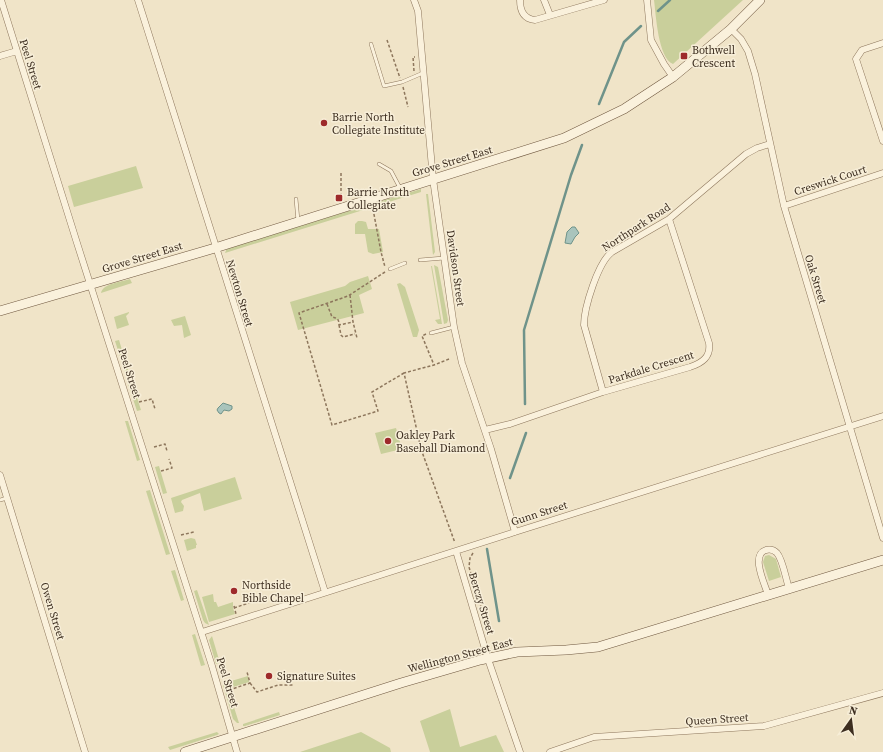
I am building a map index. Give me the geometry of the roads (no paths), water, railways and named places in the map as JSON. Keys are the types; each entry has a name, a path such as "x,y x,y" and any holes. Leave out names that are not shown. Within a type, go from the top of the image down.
{"street":[{"name":"Peel Street","path":"2,0 202,632 237,752"},
{"name":"Newton Street","path":"138,0 324,592"},
{"name":"Davidson Street","path":"414,0 418,11 433,179 454,327 462,363 485,430 515,532"},
{"path":"520,0 524,16 535,20 604,0"},
{"path":"544,0 550,15"},
{"path":"647,0 651,40 664,64 674,77"},
{"name":"Grove Street East","path":"0,311 215,248 564,138 624,109 674,77 731,29 760,0"},
{"name":"Oak Street","path":"731,29 741,39 748,52 755,74 784,206 883,538"},
{"path":"883,43 862,50 856,59 883,141"},
{"path":"0,56 17,51"},
{"name":"Northpark Road","path":"603,392 584,325 584,316 598,272 604,260 610,254 669,219 746,154 757,148 770,144"},
{"name":"Creswick Court","path":"784,206 883,173"},
{"name":"Parkdale Crescent","path":"485,430 510,424 603,392 699,364 705,360 708,355 709,343 669,219"},
{"name":"Gunn Street","path":"202,632 324,592 883,416"},
{"name":"Owen Street","path":"0,475 84,752"},
{"path":"768,595 758,562 760,555 766,550 773,550 778,555 789,588"},
{"name":"Berczy Street","path":"456,551 488,659 520,752"},
{"name":"Wellington Street East","path":"185,752 478,660 516,652 598,647 883,560"},
{"name":"Queen Street","path":"550,752 594,736 764,726 883,693"}],"lane":[{"path":"372,44 384,86 402,82 423,73"},
{"path":"379,164 391,171 400,189"},
{"path":"296,199 298,222"},
{"path":"420,260 444,258"},
{"path":"393,262 399,265"},
{"path":"390,269 405,263"},
{"path":"431,333 454,327"},
{"path":"0,500 7,498"}],"water":[{"path":"572,227 575,227 579,233 571,244 565,243 567,232"},
{"path":"223,403 232,406 232,409 229,411 224,410 221,414 217,410"}],"waterway":[{"path":"658,11 670,0"},
{"path":"599,104 624,42 641,26"},
{"path":"525,404 524,330 571,175 582,145"},
{"path":"510,478 526,433"},
{"path":"487,549 499,621"}],"place":[{"name":"Bothwell Crescent","path":"684,56"},
{"name":"Barrie North Collegiate Institute","path":"324,123"},
{"name":"Barrie North Collegiate","path":"339,198"},
{"name":"Oakley Park Baseball Diamond","path":"388,441"},
{"name":"Northside Bible Chapel","path":"234,591"},
{"name":"Signature Suites","path":"269,676"}]}
